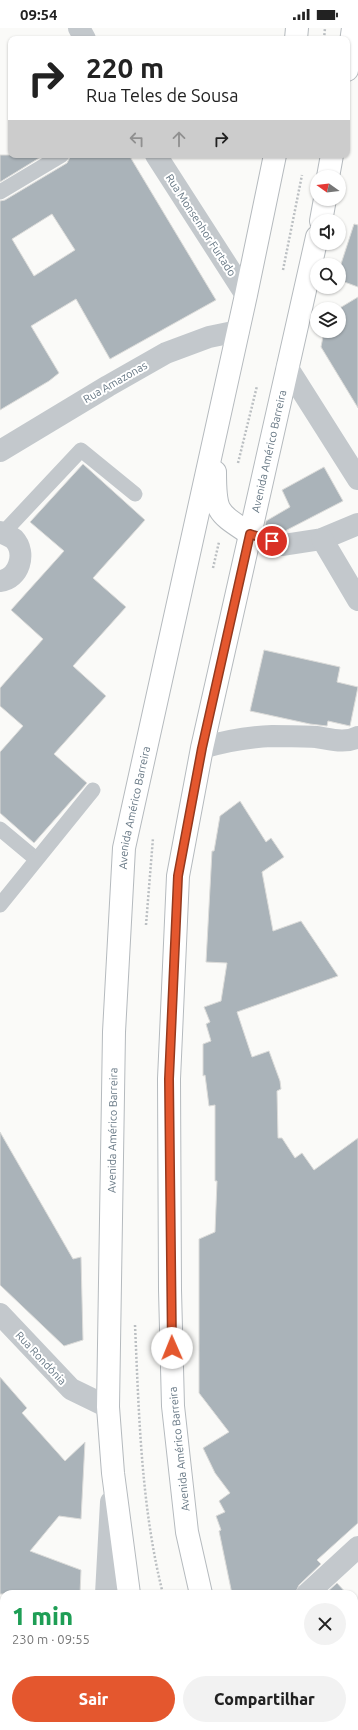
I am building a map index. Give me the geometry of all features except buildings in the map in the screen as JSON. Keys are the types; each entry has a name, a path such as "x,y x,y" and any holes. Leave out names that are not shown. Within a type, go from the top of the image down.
{"main road":[{"path":"350,49 353,28"},
{"name":"Avenida Américo Barreira","path":"128,1590 113,1473 108,1407 114,1032 124,848 246,295 273,158"},
{"path":"329,170 331,158"},
{"name":"Avenida Américo Barreira","path":"200,1590 187,1532 173,1406 170,1290 169,1079 178,876 202,748 314,250"},
{"path":"215,437 216,500 220,510 225,516 250,534"}],"street":[{"name":"Rua Monsenhor Furtado","path":"158,158 246,295"},
{"name":"Rua Amazonas","path":"0,450 166,353 209,337 238,331"},
{"path":"287,367 358,479"},
{"path":"250,534 282,545 322,540 358,524"},
{"path":"0,581 11,577 20,563 19,547 14,540 1,533"},
{"path":"322,540 358,600"},
{"path":"202,748 232,740 271,736 315,737 340,741 352,740 358,737"},
{"name":"Rua Rondônia","path":"0,1314 71,1389 108,1407"},
{"name":"Avenida Américo Barreira","path":"106,1590 113,1473"},
{"path":"311,1590 358,1547"}],"lane":[{"path":"0,192 57,158"},
{"path":"1,533 81,450 135,494"},
{"path":"0,904 93,790"},
{"path":"0,829 36,859"}],"path":[{"path":"281,278 303,169"},
{"path":"236,470 258,378"}],"route":[{"path":"172,1348 170,1290 169,1079 178,876 202,748 250,534 272,541"}]}
